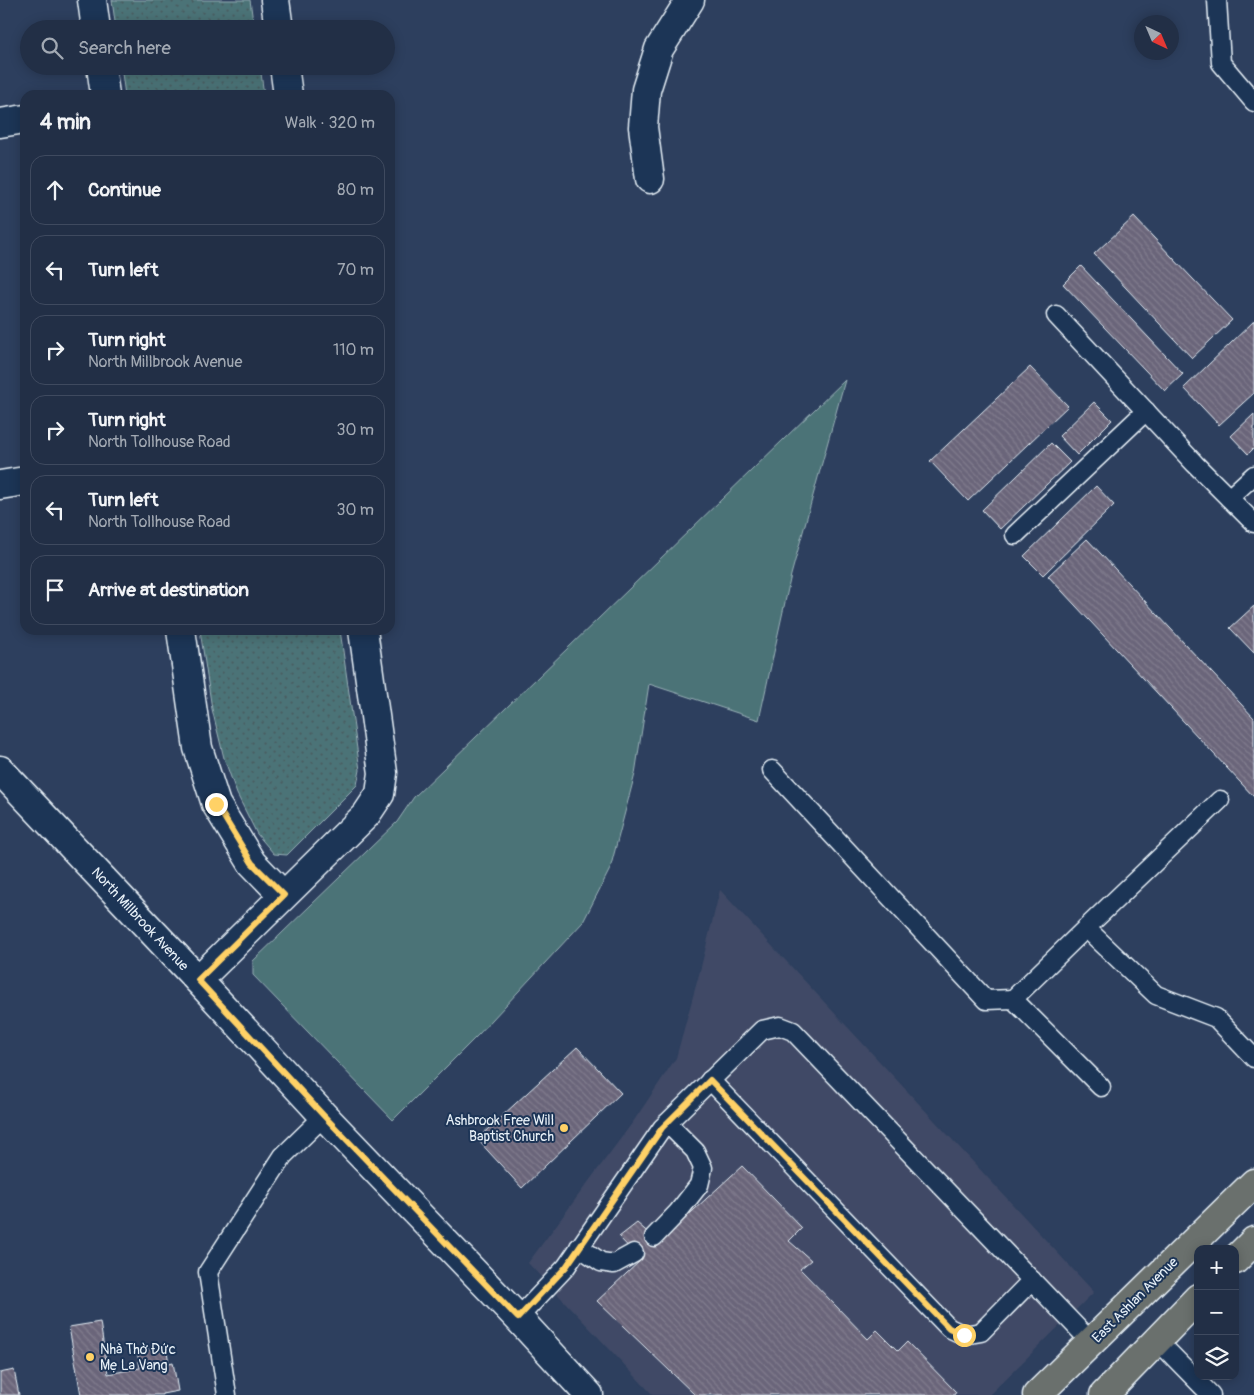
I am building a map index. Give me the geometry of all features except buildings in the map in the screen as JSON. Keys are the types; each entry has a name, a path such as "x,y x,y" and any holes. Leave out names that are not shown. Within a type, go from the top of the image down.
{"main road":[{"name":"East Ashlan Avenue","path":"1037,1395 1254,1183"},
{"path":"1104,1395 1194,1302"}],"street":[{"path":"92,0 95,20"},
{"path":"275,0 278,20"},
{"path":"650,179 643,127 646,90 659,49 690,0"},
{"path":"102,75 104,90"},
{"path":"285,75 287,90"},
{"path":"0,123 20,120"},
{"path":"0,485 20,482"},
{"path":"182,635 198,748 216,804 252,863 284,895"},
{"path":"198,980 366,815 380,794 383,773 364,635"},
{"name":"North Millbrook Avenue","path":"0,770 324,1116 518,1318 589,1395"}],"lane":[{"path":"1217,0 1221,62 1251,92"},
{"path":"1056,315 1254,523"},
{"path":"1016,536 1146,411"},
{"path":"1229,498 1254,474"},
{"path":"772,770 986,1000 1013,1000 1220,800"},
{"path":"1086,928 1156,995 1216,1018 1254,1058"},
{"path":"1013,1000 1101,1087"},
{"path":"518,1318 566,1267 662,1128 762,1030 780,1026 793,1031 1092,1343"},
{"path":"710,1080 949,1328 964,1335 981,1332 1032,1280"},
{"path":"227,1395 208,1272 283,1156 324,1116"},
{"path":"654,1237 678,1212 698,1185 703,1168 695,1151 667,1123"},
{"path":"580,1247 601,1262 614,1264 634,1253"},
{"path":"1157,1340 1211,1395"}],"shaded area":[{"path":"720,890 1094,1292 989,1395 653,1395 528,1263 633,1122 676,1058"}],"green space":[{"path":"112,0 250,0 253,20 115,20"},
{"path":"122,75 261,75 263,90 124,90"},
{"path":"845,380 791,575 759,720 649,684 635,774 610,869 583,922 479,1034 393,1120 253,975 253,961 397,822 414,797"},
{"path":"201,635 341,635 360,770 357,785 287,855 274,854 257,834 237,794 224,758 212,709"}],"place":[{"name":"Ashbrook Free Will Baptist Church","path":"564,1128"},
{"name":"Nhà Thờ Đức Mẹ La Vang","path":"90,1357"}],"route":[{"path":"216,804 252,863 284,895 198,980 324,1116 518,1318 566,1267 662,1128 710,1080 949,1328 964,1335"}]}
